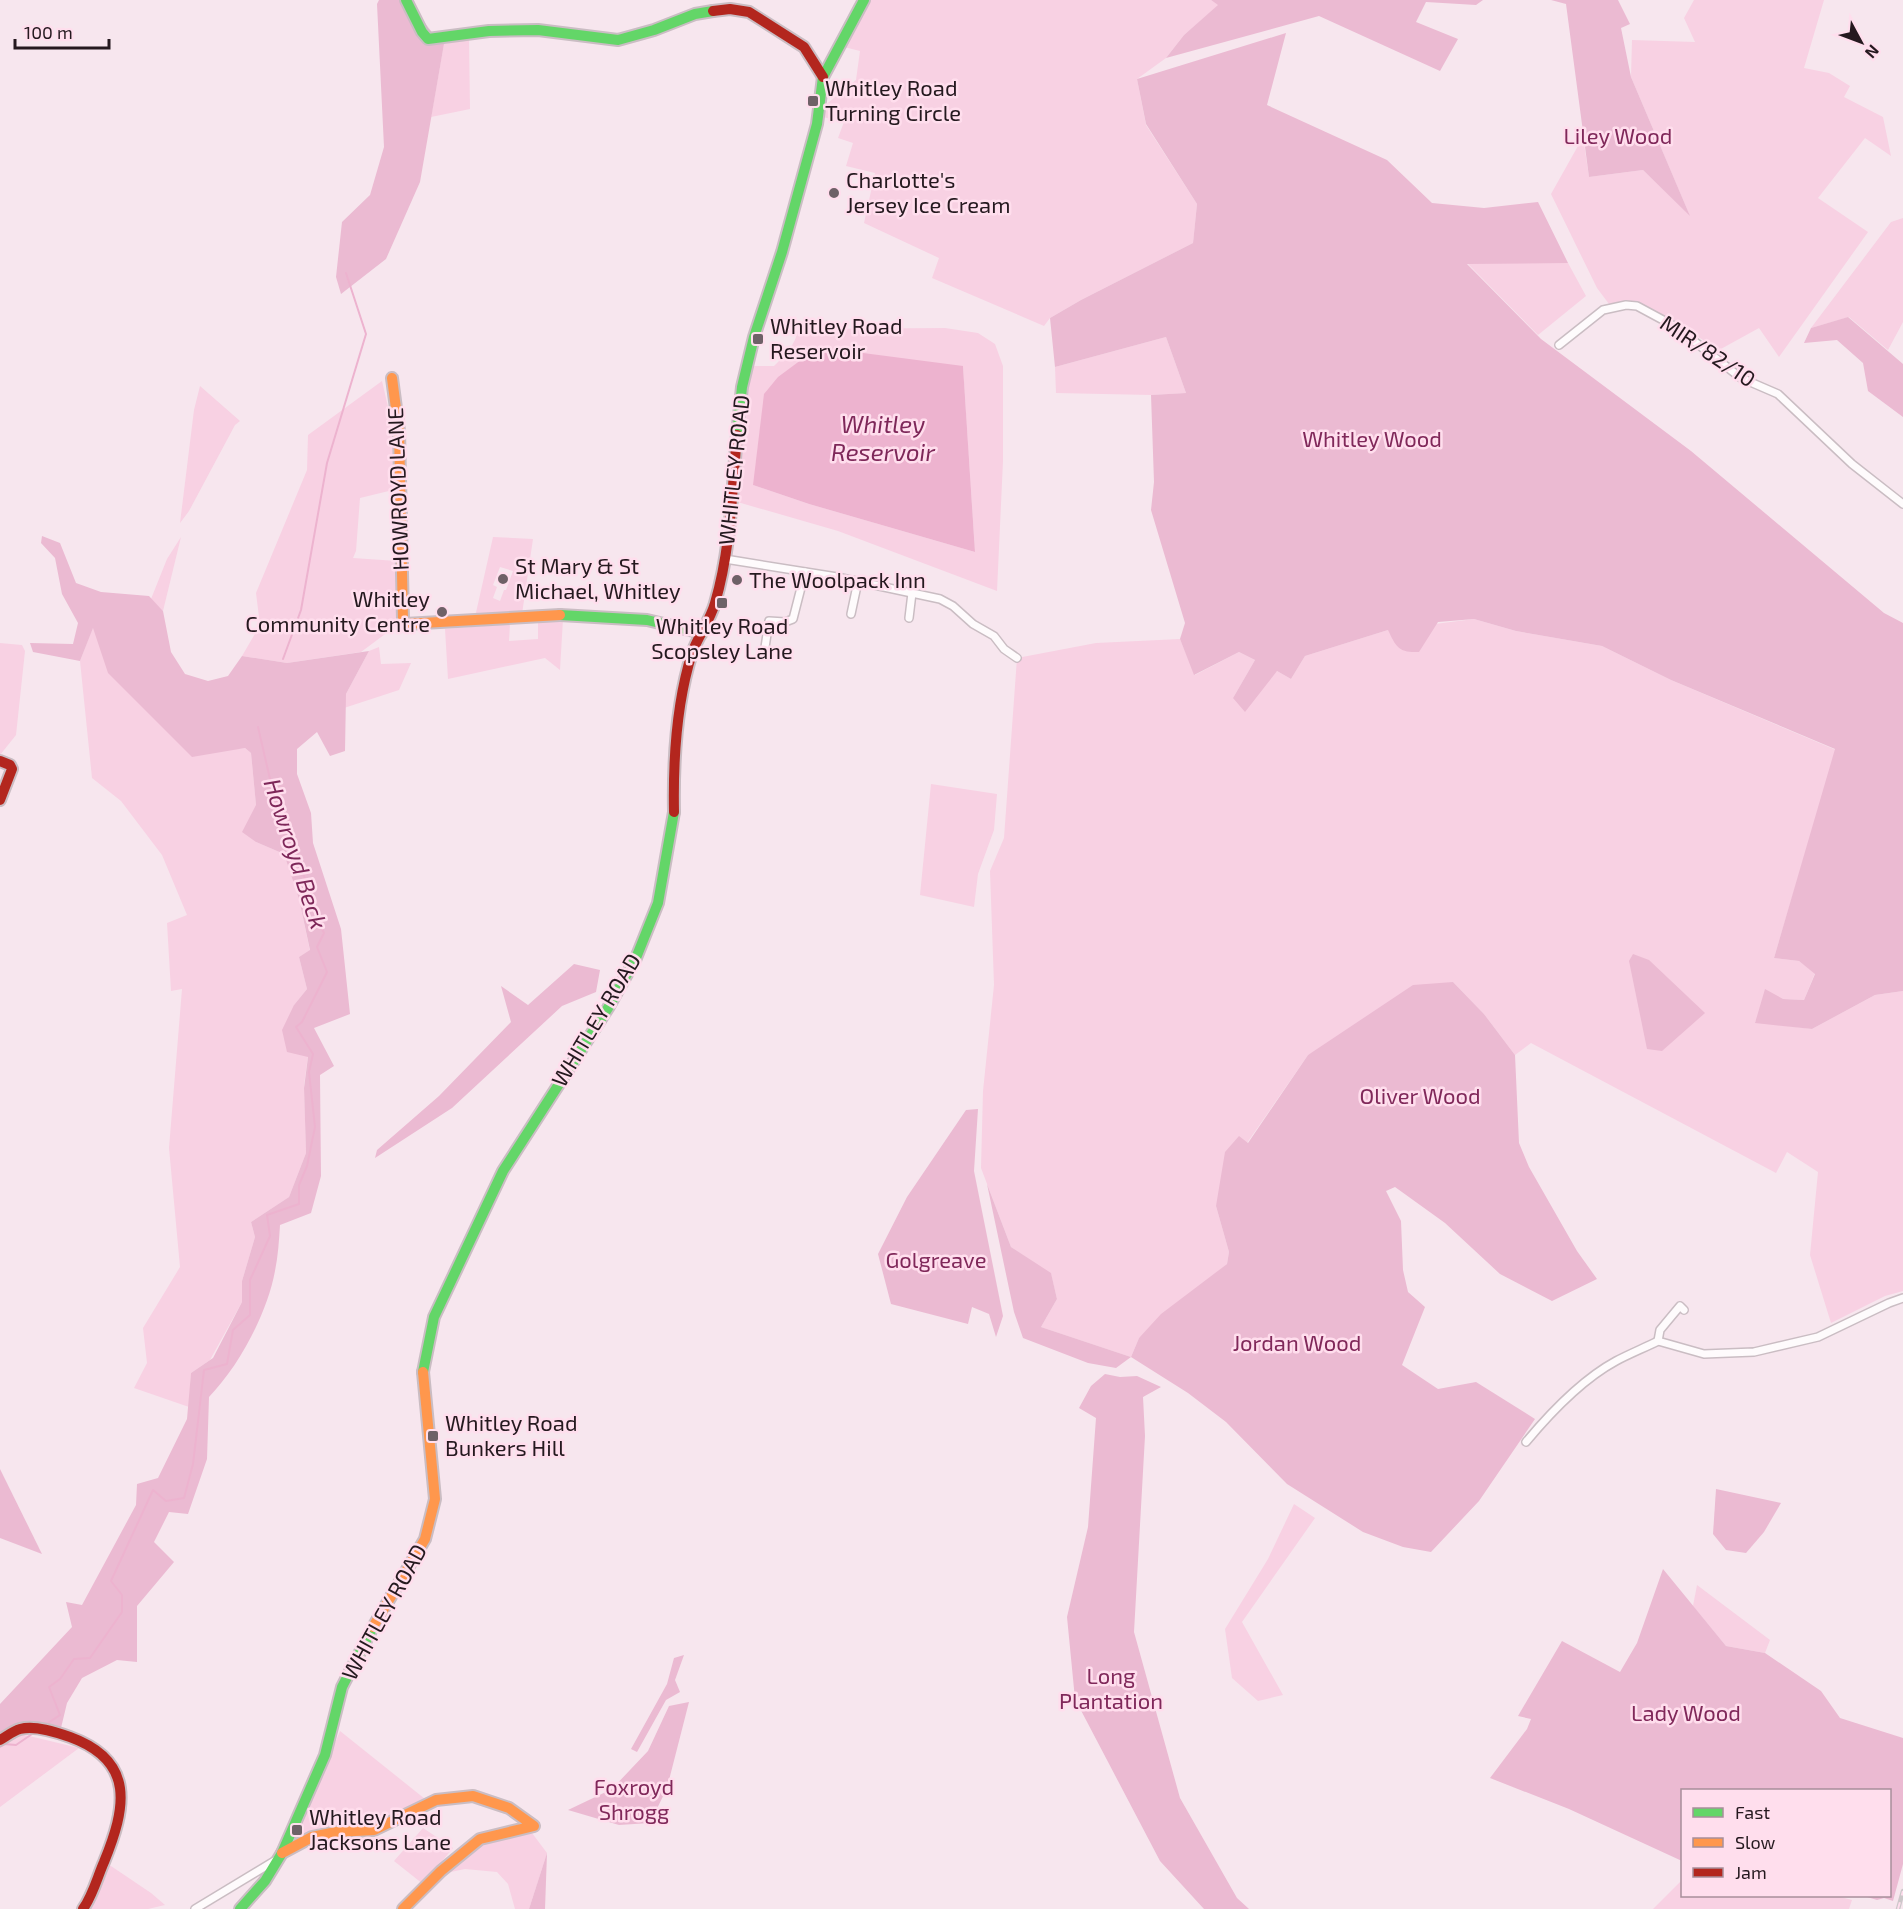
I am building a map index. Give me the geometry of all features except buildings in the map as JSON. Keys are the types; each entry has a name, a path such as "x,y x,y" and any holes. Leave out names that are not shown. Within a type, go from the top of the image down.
{"street":[{"path":"406,0 428,39 489,31 538,30 618,40 654,30 695,14 730,9 749,12 804,47 823,76 864,0"},
{"name":"WHITLEY ROAD","path":"240,1909 265,1881 280,1856 325,1755 342,1687 376,1621 425,1539 435,1499 423,1372 434,1317 503,1171 608,1008 636,958 658,903 674,820 672,770 678,717 690,662 715,605 725,559 742,387 754,337 782,252 817,124 823,76"},
{"name":"MIR/82/10","path":"1559,345 1604,310 1626,305 1637,306 1676,327 1741,378 1778,394 1852,464 1903,504"},
{"name":"HOWROYD LANE","path":"392,378 399,431 401,584 405,624 567,615 647,620 702,633"},
{"path":"725,559 858,581 940,599 953,606 966,619 994,636 1004,649 1017,658"},
{"path":"764,654 769,621 785,622 793,619 805,572"},
{"path":"850,614 858,581"},
{"path":"909,618 912,593"},
{"path":"0,800 12,769 3,762"},
{"path":"1526,1442 1545,1419 1592,1377 1615,1361 1658,1341 1704,1354 1754,1352 1818,1337 1903,1298"},
{"path":"1658,1341 1660,1330 1680,1306 1684,1310"},
{"path":"0,1740 21,1729 39,1729 75,1738 99,1750 116,1772 122,1794 120,1817 113,1843 83,1909"},
{"path":"195,1909 312,1837 336,1832 374,1830 435,1800 473,1796 509,1808 534,1826 480,1839 441,1870 404,1909"}],"shaded area":[{"path":"869,0 1211,0 1219,5 1184,35 1166,58 1137,79 1146,125 1197,204 1193,243 1081,300 1050,318 1044,326 932,278 939,258 864,223 875,173 846,166 853,143 838,138 844,122 823,117 824,106 856,80 860,51 844,47"},
{"path":"1694,0 1824,0 1804,68 1829,73 1850,86 1844,97 1883,117 1891,156 1865,138 1818,198 1868,232 1779,357 1759,328 1719,350 1676,323 1635,302 1609,304 1597,288 1551,194 1583,137 1589,177 1643,170 1689,214 1631,77 1632,40 1695,42 1684,18"},
{"path":"469,39 470,109 431,117 444,44"},
{"path":"1903,218 1903,322 1888,350 1849,317 1811,328 1891,222"},
{"path":"1467,263 1568,263 1586,296 1538,335"},
{"path":"945,328 978,333 995,344 1003,366 1003,461 997,591 838,531 734,501 752,366 774,366 792,345 798,329","holes":["963,366 975,552 809,504 753,485"]},
{"path":"1166,337 1186,393 1151,395 1056,393 1055,367"},
{"path":"382,381 391,420 397,489 360,498 356,551 353,558 397,561 400,623 361,652 287,663 242,656 260,625 256,593 307,470 308,435"},
{"path":"200,386 240,421 235,425 189,511 180,523 194,410"},
{"path":"181,537 163,611 151,599 167,559"},
{"path":"493,537 533,539 522,614 475,617","holes":["500,567 513,571 500,601 493,598 497,587 493,585"]},
{"path":"563,619 560,670 545,658 448,679 445,629 510,624 509,641 538,639 538,622"},
{"path":"1474,619 1516,631 1602,646 1671,680 1836,750 1774,958 1799,961 1815,973 1804,1000 1783,999 1755,1022 1812,1029 1875,995 1903,991 1903,1291 1885,1296 1831,1323 1810,1255 1818,1172 1787,1152 1776,1173 1531,1043 1515,1055 1484,1014 1453,982 1308,1055 1247,1143 1216,1206 1229,1252 1227,1264 1139,1338 1131,1357 1041,1327 1057,1299 1051,1274 1011,1247 981,1168 983,1091 994,985 990,871 1004,838 1017,658 1096,643 1180,639 1195,675 1239,652 1255,660 1233,698 1277,671 1291,679 1305,656 1388,630"},
{"path":"93,627 222,750 245,748 251,753 256,805 256,842 284,854 299,899 310,951 299,957 307,989 294,1005 308,1056 304,1085 306,1153 289,1197 251,1222 255,1237 242,1281 242,1302 210,1360 191,1373 189,1407 134,1388 147,1363 143,1328 180,1267 169,1148 182,989 171,991 167,923 187,915 162,855 121,801 92,778 80,661"},
{"path":"0,643 22,645 25,651 16,735 0,755"},
{"path":"379,647 381,664 411,663 399,690 344,708 346,694 369,651"},
{"path":"931,784 997,794 994,830 978,874 974,907 920,895"},
{"path":"1294,1504 1315,1518 1242,1622 1283,1695 1258,1701 1232,1678 1225,1629 1268,1559"},
{"path":"1697,1585 1770,1640 1765,1653 1726,1646 1693,1606"},
{"path":"340,1731 425,1799 378,1822 320,1828 294,1840"},
{"path":"21,1734 79,1748 0,1807 0,1746"},
{"path":"423,1828 453,1848 423,1884 394,1861"},
{"path":"532,1833 547,1853 529,1909 515,1909 508,1884 497,1872 465,1869 446,1873 486,1841"},
{"path":"108,1864 165,1905 148,1909 88,1909"},
{"path":"1681,1881 1681,1897 1841,1897 1852,1900 1849,1909 1653,1909"}],"green space":[{"path":"379,0 407,0 438,40 444,44 420,182 386,259 341,294 336,277 342,222 370,195 384,147 377,4"},
{"path":"1211,0 1483,0 1476,5 1426,2 1416,22 1458,39 1440,71 1319,16 1166,58 1184,35 1218,5"},
{"name":"Liley Wood","path":"1551,0 1618,0 1630,24 1621,28 1631,77 1690,216 1643,170 1589,177 1566,4"},
{"name":"Whitley Wood","path":"1286,33 1267,105 1387,160 1432,203 1484,208 1538,202 1568,263 1467,264 1541,339 1691,451 1884,613 1903,623 1903,991 1875,995 1812,1029 1755,1023 1765,989 1783,999 1804,1000 1815,974 1799,961 1774,958 1835,749 1671,680 1602,646 1516,631 1474,619 1438,622 1419,652 1399,648 1388,630 1305,656 1291,679 1277,671 1245,712 1233,698 1255,660 1239,652 1194,675 1180,639 1185,623 1151,510 1154,482 1151,395 1186,393 1166,337 1055,367 1050,318 1193,243 1197,204 1146,124 1137,79"},
{"path":"1848,317 1903,364 1903,417 1868,391 1863,363 1837,340 1804,343 1811,328"},
{"path":"42,536 60,543 76,583 101,592 149,596 163,611 171,652 185,674 208,681 228,676 242,656 287,663 369,651 346,694 345,751 330,756 317,732 297,749 297,774 311,813 313,843 341,929 350,1014 314,1028 334,1066 320,1075 321,1176 311,1213 280,1225 275,1271 259,1322 231,1370 209,1397 207,1459 188,1514 169,1512 154,1542 174,1562 137,1606 137,1662 117,1660 82,1678 67,1703 61,1728 30,1722 0,1734 0,1704 72,1627 66,1602 82,1605 136,1505 137,1484 158,1478 187,1419 191,1373 213,1358 242,1302 242,1281 255,1237 251,1222 289,1197 306,1153 304,1088 308,1057 287,1052 282,1030 294,1005 307,989 299,957 310,950 299,899 284,854 256,842 242,832 256,805 251,753 245,748 192,757 108,673 93,628 80,661 33,652 30,643 73,644 78,623 62,594 55,558 41,543"},
{"path":"1633,954 1649,960 1705,1013 1662,1051 1647,1049 1629,961"},
{"path":"574,964 600,970 596,992 562,1006 452,1108 375,1158 377,1150 439,1096 511,1022 501,986 528,1005"},
{"name":"Jordan Wood","path":"1453,982 1484,1014 1515,1055 1519,1143 1529,1167 1577,1251 1597,1279 1552,1301 1500,1274 1445,1223 1395,1187 1386,1191 1401,1221 1403,1270 1408,1292 1425,1307 1402,1365 1438,1389 1476,1382 1535,1419 1479,1501 1431,1552 1403,1547 1363,1532 1287,1484 1226,1422 1188,1393 1131,1357 1139,1338 1161,1314 1227,1264 1229,1252 1216,1206 1225,1152 1239,1136 1248,1143 1308,1055 1413,985"},
{"name":"Golgreave","path":"978,1109 974,1171 1003,1316 996,1337 989,1314 972,1307 968,1324 891,1304 878,1254 907,1197 966,1110"},
{"path":"987,1184 1011,1247 1051,1273 1057,1299 1041,1327 1131,1357 1116,1368 1088,1363 1023,1338 1014,1312"},
{"name":"Long Plantation","path":"1105,1374 1120,1377 1137,1376 1161,1387 1143,1397 1145,1436 1134,1632 1180,1798 1237,1898 1249,1909 1204,1909 1160,1861 1075,1699 1067,1617 1088,1527 1096,1418 1079,1408 1091,1386"},
{"path":"0,1469 42,1554 0,1538"},
{"path":"1716,1489 1781,1503 1764,1532 1746,1553 1726,1550 1713,1534"},
{"name":"Lady Wood","path":"1663,1569 1726,1646 1765,1653 1821,1691 1840,1718 1903,1738 1903,1864 1893,1901 1867,1897 1891,1897 1891,1789 1681,1789 1681,1861 1569,1809 1490,1778 1527,1729 1531,1719 1518,1716 1562,1641 1620,1672 1637,1643"},
{"path":"684,1655 675,1680 680,1692 666,1700 637,1752 631,1749 667,1684 674,1658"},
{"name":"Foxroyd Shrogg","path":"689,1702 667,1788 650,1823 619,1825 568,1810 612,1789 648,1751 669,1706"},
{"path":"547,1853 545,1909 529,1909"}],"water":[{"name":"Whitley Reservoir","path":"840,350 963,366 975,552 809,504 753,485 764,394 778,377 805,357"}],"waterway":[{"name":"Howroyd Beck","path":"283,659 301,610 327,463 366,334 346,273"},
{"name":"Howroyd Beck","path":"45,1725 60,1715 49,1687 60,1679 74,1659 90,1658 122,1612 122,1595 111,1581 153,1490 166,1501 184,1498 193,1464 204,1370 227,1364 233,1330 250,1315 250,1280 270,1236 267,1215 299,1204 299,1185 307,1166 315,1127 309,1072 313,1054 296,1027 302,1022 327,972 317,947 324,933 314,913 292,832 273,792 258,727"},
{"name":"Howroyd Beck","path":"0,1747 4,1744 16,1745 35,1732"}],"railway":[{"path":"1898,1909 1903,1891"}],"traffic: fast":[{"path":"406,0 428,39 489,31 538,30 618,40 654,30 695,14 713,11"},
{"path":"737,435 742,387 754,337 782,252 817,124 823,77 864,0"},
{"path":"560,615 647,620 702,633"},
{"path":"423,1372 434,1317 503,1171 608,1008 636,958 658,903 674,812"},
{"path":"240,1909 265,1881 282,1853 325,1755 342,1687 373,1627"}],"traffic: slow":[{"path":"392,378 399,431 403,620 405,624 560,615"},
{"path":"373,1627 425,1539 435,1499 423,1372"},
{"path":"282,1853 312,1837 336,1832 374,1830 436,1800 473,1796 509,1808 534,1826 480,1839 441,1871 403,1909"}],"traffic: jam":[{"path":"713,11 730,9 749,12 804,47 823,77"},
{"path":"674,812 675,752 682,692 692,653 713,610 720,583 730,519 737,435"},
{"path":"0,761 10,765 12,769 0,800"},
{"path":"0,1740 20,1729 39,1728 52,1731 91,1747 106,1759 116,1773 120,1788 117,1823 95,1886 83,1909"}],"place":[{"name":"Whitley Road Turning Circle","path":"813,101"},
{"name":"Charlotte's Jersey Ice Cream","path":"834,193"},
{"name":"Whitley Road Reservoir","path":"758,339"},
{"name":"St Mary & St Michael, Whitley","path":"503,579"},
{"name":"The Woolpack Inn","path":"737,580"},
{"name":"Whitley Road Scopsley Lane","path":"722,603"},
{"name":"Whitley Community Centre","path":"442,612"},
{"name":"Whitley Road Bunkers Hill","path":"433,1436"},
{"name":"Whitley Road Jacksons Lane","path":"297,1830"}],"park label":[{"name":"Oliver Wood","path":"1420,1096"}]}
